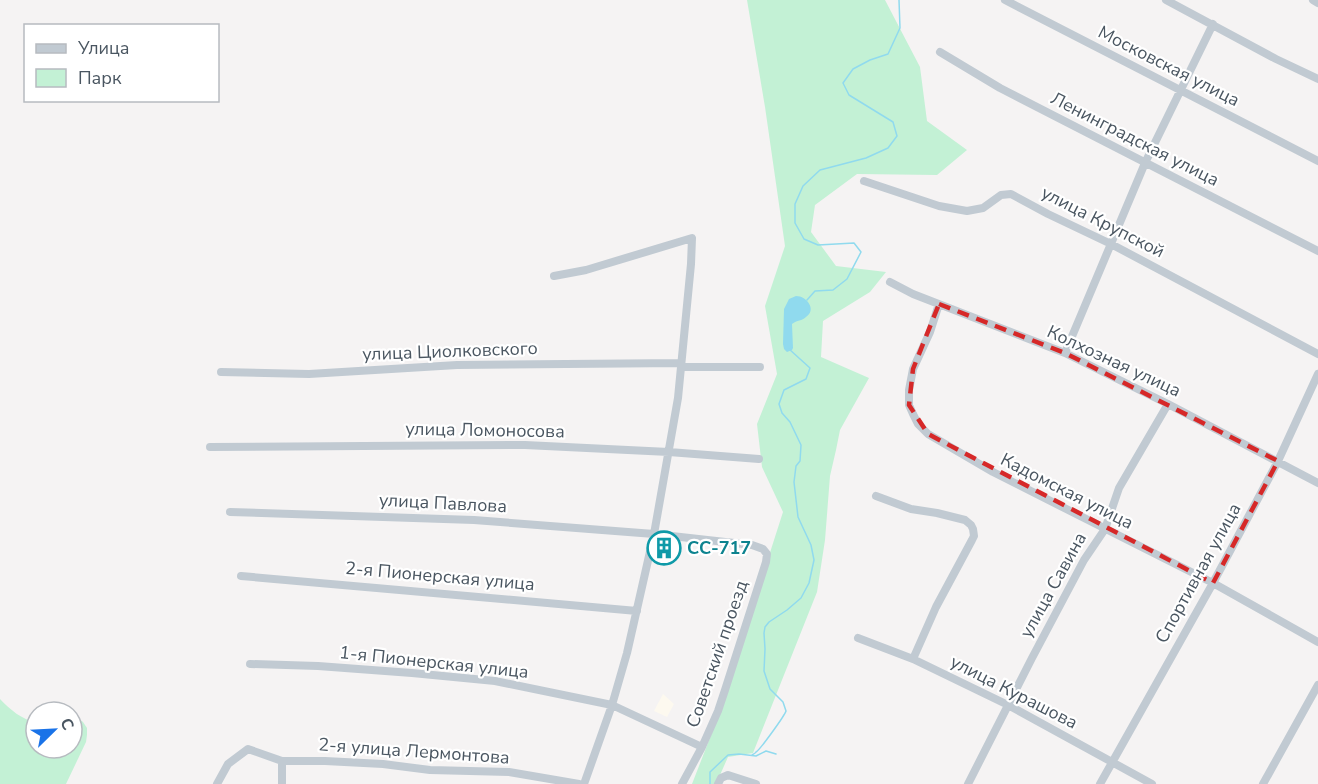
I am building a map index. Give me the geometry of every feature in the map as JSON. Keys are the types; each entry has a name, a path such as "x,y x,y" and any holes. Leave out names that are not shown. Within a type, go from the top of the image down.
{"street":[{"name":"Московская улица","path":"1005,0 1318,161"},
{"path":"1166,0 1318,79"},
{"path":"1313,0 1318,3"},
{"path":"1065,353 1145,163 1213,24"},
{"name":"Ленинградская улица","path":"940,52 1000,88 1318,251"},
{"name":"улица Крупской","path":"864,181 939,206 967,211 983,208 1001,195 1011,194 1111,244 1318,354"},
{"path":"554,276 586,270 692,238 678,398 654,534 627,653 612,705 584,784"},
{"name":"Колхозная улица","path":"890,282 913,294 1065,353 1318,483"},
{"name":"Кадомская улица","path":"939,304 910,382 909,405 918,424 928,434 993,472 1213,583 1318,642"},
{"name":"улица Циолковского","path":"221,372 309,374 457,365 760,367"},
{"name":"Спортивная улица","path":"1100,784 1213,583 1278,461 1318,374"},
{"name":"улица Савина","path":"968,784 1084,560 1105,529 1119,489 1168,404"},
{"name":"улица Ломоносова","path":"210,447 525,445 759,459"},
{"path":"876,496 911,509 965,520 974,529 974,536 936,606 913,659"},
{"name":"улица Павлова","path":"230,512 474,520 654,534"},
{"name":"Советский проезд","path":"612,705 702,747 718,711 763,573 767,554 763,549 752,545 654,534"},
{"name":"2-я Пионерская улица","path":"241,576 637,611"},
{"name":"улица Курашова","path":"858,638 913,659 1008,705 1152,784"},
{"name":"1-я Пионерская улица","path":"250,664 330,667 495,681 612,705"},
{"path":"1263,784 1318,685"},
{"path":"682,784 702,747"},
{"name":"2-я улица Лермонтова","path":"217,784 228,764 248,749 282,761 325,761 383,764 430,770 509,772 579,784"},
{"path":"282,761 282,784"},
{"path":"718,784 721,778 728,775 756,784"}],"highlighted area":[{"path":"939,304 1065,353 1278,461 1213,583 928,434 909,405 913,369"}],"shaded area":[{"path":"663,694 674,704 667,717 654,711"}],"green space":[{"path":"747,0 885,0 920,67 927,121 967,150 937,175 857,174 815,205 811,232 836,266 886,272 870,292 823,321 821,357 869,378 840,430 830,476 825,540 817,592 753,753 728,757 716,784 692,784 713,730 783,512 762,467 757,424 777,374 765,306 785,246"},
{"path":"0,699 16,714 24,718 24,760 77,760 66,784 0,784"},
{"path":"84,724 87,728 84,746"}],"water":[{"path":"796,296 807,301 811,311 804,318 792,324 793,348 787,352 783,344 784,309 789,299"}],"waterway":[{"path":"807,300 815,291 833,290 847,279 861,252 854,243 818,245 804,239 795,223 795,204 803,186 820,170 866,158 888,148 897,136 893,122 849,95 843,83 853,69 888,54 900,28 899,0"},
{"path":"752,755 767,739 786,711 783,702 770,689 764,671 765,627 801,598 809,583 814,560 811,545 798,517 794,482 796,466 800,461 801,445 779,404 784,390 806,379 810,368 789,349"},
{"path":"710,784 710,772 728,755 756,756 766,751 776,754"}],"place":[{"name":"СС-717","path":"664,548"}]}
